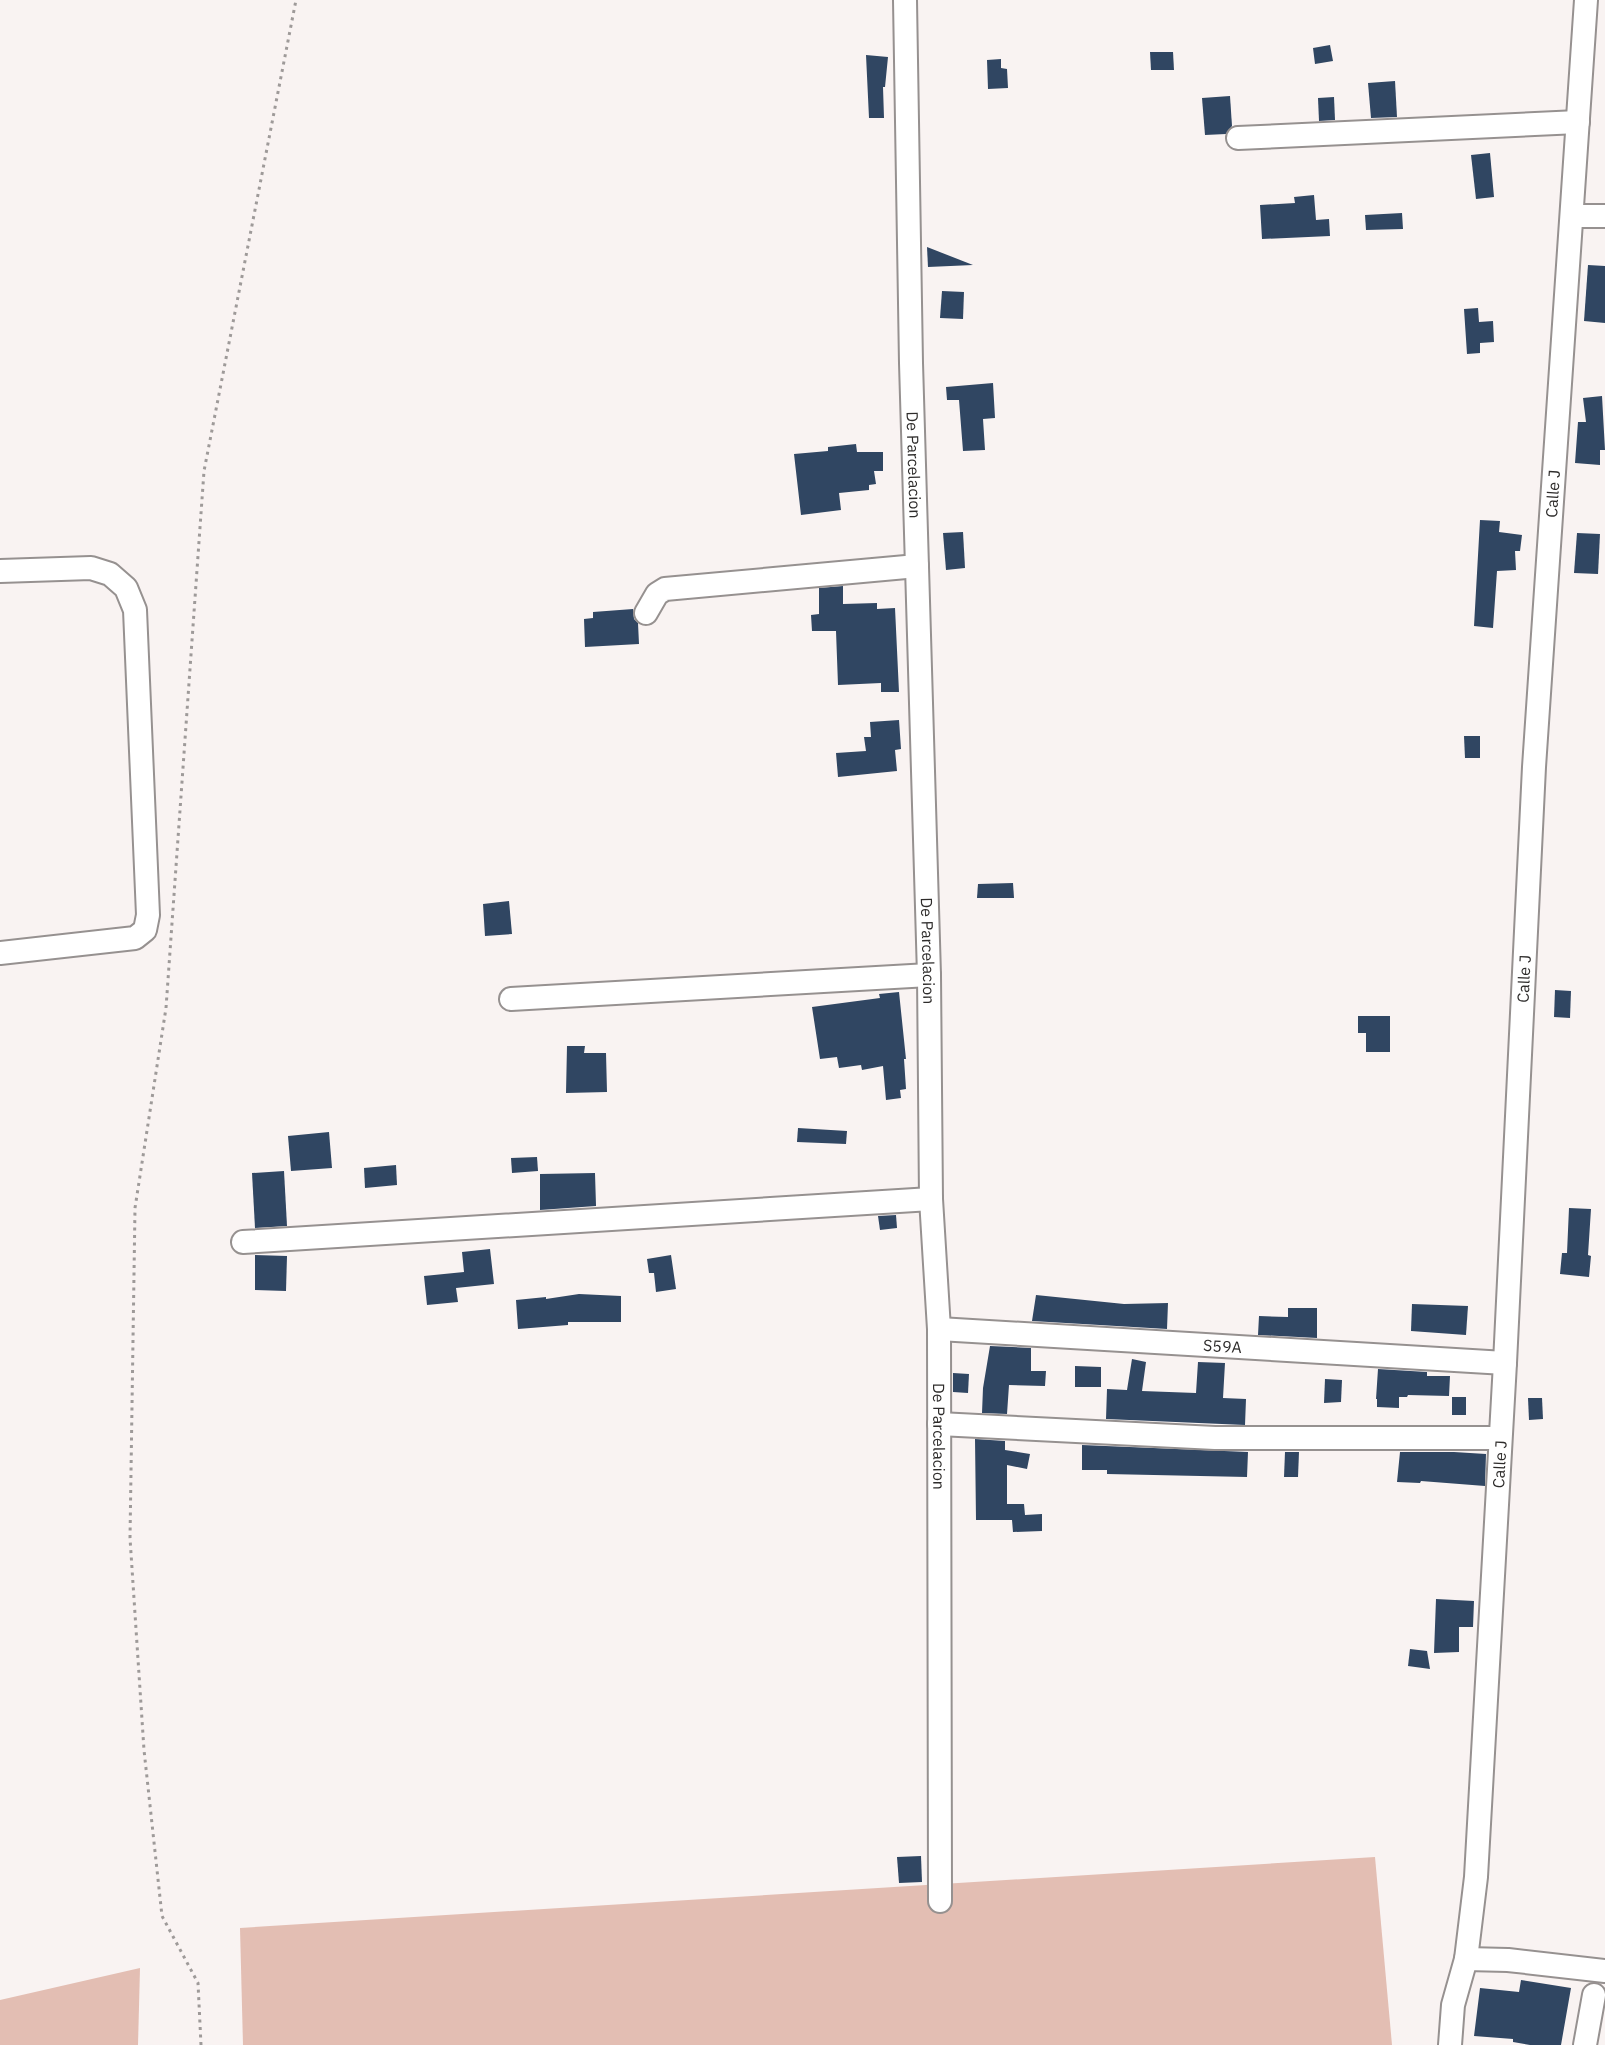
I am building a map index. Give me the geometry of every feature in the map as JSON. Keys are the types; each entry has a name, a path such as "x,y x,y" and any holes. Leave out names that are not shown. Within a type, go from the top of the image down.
{"street":[{"name":"De Parcelacion","path":"905,0 911,363 929,975 932,1199 939,1329 940,1901"},
{"name":"Calle J","path":"1450,2045 1453,2005 1466,1959 1476,1877 1505,1363 1534,767 1578,122 1592,5"},
{"path":"1238,138 1578,122"},
{"path":"1572,216 1605,216"},
{"path":"646,613 657,594 665,589 917,566"},
{"path":"0,571 91,568 110,574 126,588 135,610 148,915 145,930 135,938 0,953"},
{"path":"511,999 929,975"},
{"path":"243,1242 932,1199"},
{"name":"S59A","path":"939,1329 1505,1363"},
{"path":"939,1424 1215,1438 1500,1438"},
{"path":"1466,1959 1508,1960 1605,1971"},
{"path":"1586,2045 1594,1995"}],"path":[{"path":"201,2045 198,1983 162,1916 144,1750 130,1538 135,1208 166,1008 204,471 296,0"}],"shaded area":[{"path":"1375,1857 1392,2045 243,2045 240,1928"},
{"path":"140,1968 138,2045 0,2045 0,2000"}],"building":[{"path":"1330,45 1333,61 1315,64 1313,48"},
{"path":"1150,52 1173,52 1174,70 1151,70"},
{"path":"866,55 888,57 885,87 883,87 884,118 869,118"},
{"path":"1001,59 1001,68 1007,69 1008,88 988,89 987,60"},
{"path":"1395,81 1397,117 1371,118 1368,83"},
{"path":"1230,96 1232,126 1226,134 1205,135 1202,98"},
{"path":"1334,97 1335,120 1319,121 1318,98"},
{"path":"1490,153 1494,197 1476,199 1471,155"},
{"path":"1314,195 1316,220 1329,219 1330,236 1262,239 1260,205 1295,203 1294,197"},
{"path":"1402,213 1403,229 1366,230 1365,215"},
{"path":"927,247 973,265 928,267"},
{"path":"1588,265 1605,266 1605,323 1584,321"},
{"path":"942,291 964,292 963,319 940,318"},
{"path":"1478,308 1479,322 1493,321 1494,342 1480,343 1480,353 1467,354 1464,309"},
{"path":"993,383 995,418 983,419 985,450 963,451 959,400 947,400 946,387"},
{"path":"1602,396 1605,450 1600,450 1600,465 1575,463 1578,422 1586,422 1583,398"},
{"path":"856,444 857,452 883,452 883,471 874,471 876,484 869,485 869,490 839,493 841,510 801,515 794,454 828,451 828,447"},
{"path":"1480,520 1500,521 1499,532 1522,535 1520,551 1515,551 1516,570 1497,571 1493,628 1474,626"},
{"path":"963,532 965,568 946,570 943,533"},
{"path":"1577,533 1600,534 1598,574 1574,573"},
{"path":"843,586 843,604 877,603 877,609 895,608 899,692 881,692 881,683 838,685 836,631 812,631 811,615 819,614 819,588"},
{"path":"633,609 634,619 638,623 639,644 585,647 584,619 593,618 593,612"},
{"path":"899,720 901,749 895,750 897,771 838,777 836,753 866,751 864,737 871,737 870,722"},
{"path":"1464,736 1480,736 1480,758 1465,758"},
{"path":"1013,883 1014,898 977,898 978,884"},
{"path":"509,901 512,934 485,936 483,904"},
{"path":"1555,990 1571,991 1570,1018 1554,1017"},
{"path":"899,992 906,1059 904,1059 906,1089 900,1090 901,1098 886,1100 883,1066 862,1070 861,1065 839,1068 837,1057 820,1059 812,1007 880,998 879,994"},
{"path":"1358,1016 1390,1016 1390,1052 1366,1052 1366,1033 1358,1033"},
{"path":"567,1046 585,1046 584,1053 606,1053 607,1092 566,1093"},
{"path":"798,1128 847,1131 846,1144 797,1142"},
{"path":"329,1132 332,1168 291,1171 288,1136"},
{"path":"537,1157 538,1171 512,1173 511,1158"},
{"path":"396,1165 397,1185 365,1188 364,1168"},
{"path":"284,1171 287,1226 255,1228 252,1173"},
{"path":"595,1173 596,1206 540,1210 540,1174"},
{"path":"1569,1208 1591,1209 1589,1277 1560,1274 1562,1253 1567,1253"},
{"path":"896,1215 897,1228 880,1230 878,1216"},
{"path":"490,1249 494,1284 456,1288 458,1302 427,1305 424,1276 464,1272 462,1252"},
{"path":"255,1255 287,1256 286,1291 255,1290"},
{"path":"671,1255 676,1289 656,1292 654,1273 649,1273 647,1259"},
{"path":"579,1294 621,1296 621,1322 568,1322 568,1325 518,1329 516,1300 546,1297 546,1299"},
{"path":"1036,1295 1124,1304 1168,1303 1167,1329 1032,1321"},
{"path":"1412,1304 1468,1306 1466,1335 1411,1331"},
{"path":"1288,1308 1317,1308 1317,1338 1258,1335 1259,1316 1288,1317"},
{"path":"990,1346 1031,1348 1031,1371 1046,1371 1045,1386 1009,1385 1007,1414 982,1413 983,1388"},
{"path":"1132,1359 1146,1362 1142,1391 1196,1393 1198,1362 1225,1363 1223,1398 1246,1399 1245,1425 1106,1419 1107,1389 1127,1390"},
{"path":"1075,1366 1101,1367 1101,1387 1075,1387"},
{"path":"1378,1369 1427,1372 1427,1376 1450,1376 1449,1396 1408,1395 1399,1397 1399,1408 1377,1407"},
{"path":"953,1373 969,1374 968,1393 953,1392"},
{"path":"1325,1379 1342,1380 1341,1402 1324,1403"},
{"path":"1452,1397 1466,1397 1466,1415 1452,1415"},
{"path":"1528,1398 1542,1398 1543,1419 1529,1420"},
{"path":"975,1439 1005,1441 1005,1450 1030,1454 1027,1469 1007,1465 1007,1504 1024,1504 1025,1515 1042,1514 1042,1531 1013,1532 1012,1520 976,1520"},
{"path":"1082,1445 1248,1452 1247,1477 1107,1474 1107,1470 1082,1470"},
{"path":"1285,1452 1299,1452 1298,1477 1284,1477"},
{"path":"1400,1452 1486,1454 1485,1486 1421,1481 1420,1483 1397,1482"},
{"path":"1436,1599 1474,1601 1473,1627 1459,1627 1459,1652 1434,1653"},
{"path":"1410,1649 1427,1651 1430,1669 1408,1666"},
{"path":"921,1856 922,1882 899,1883 897,1857"},
{"path":"1521,1980 1571,1988 1561,2045 1530,2045 1513,2042 1513,2039 1474,2036 1480,1988 1519,1992"}]}
